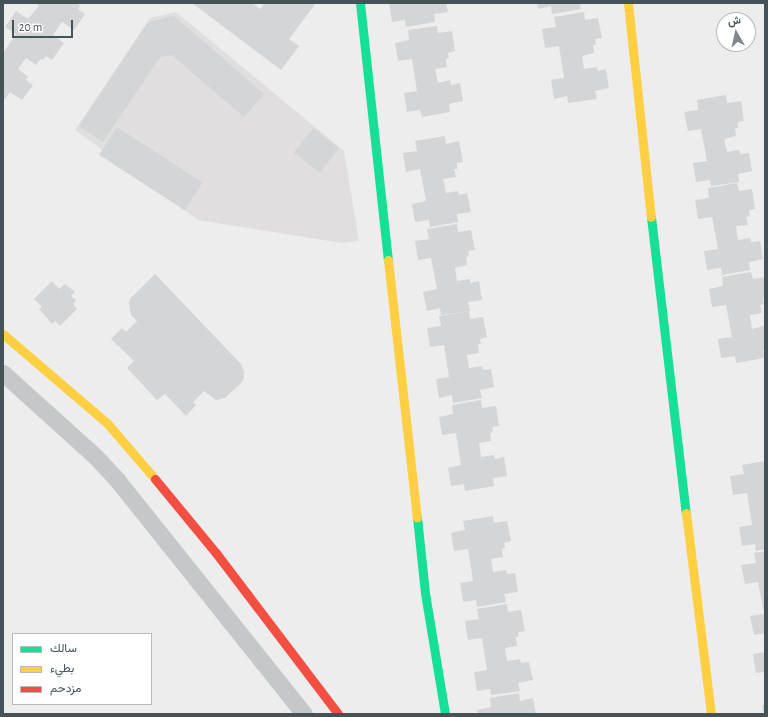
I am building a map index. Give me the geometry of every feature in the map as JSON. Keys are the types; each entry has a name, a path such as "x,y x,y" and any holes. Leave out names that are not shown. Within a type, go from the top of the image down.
{"street":[{"path":"360,3 425,593 446,714"},
{"path":"628,3 668,370 711,714"},
{"path":"3,334 107,424 124,441 216,553 338,714"},
{"path":"3,373 95,456 118,481 304,714"}],"shaded area":[{"path":"176,12 344,151 359,241 342,243 198,220 75,130 150,18"}],"building":[{"path":"35,3 76,3 80,6 78,9 85,14 74,30 62,22 53,35 64,43 52,60 46,56 36,65 26,58 18,69 28,77 26,80 33,85 22,100 10,92 5,99 3,97 3,53 16,34 5,27 16,11 28,19 39,6"},
{"path":"192,3 252,3 260,9 265,3 316,3 289,39 299,46 281,70"},
{"path":"389,3 446,3 448,12 434,14 435,22 406,27 405,20 392,22"},
{"path":"537,3 580,3 581,9 552,14 551,6 538,9"},
{"path":"584,12 585,20 598,18 602,38 595,39 596,45 593,45 594,53 582,56 584,69 597,67 598,71 606,69 609,88 595,91 597,99 568,103 567,96 554,99 551,80 564,78 559,46 545,48 542,29 556,27 554,17"},
{"path":"174,16 264,94 244,117 172,55 160,57 103,142 79,126 148,22"},
{"path":"437,26 438,33 452,31 455,51 448,53 449,58 446,59 447,67 435,69 438,83 450,80 451,85 460,83 463,101 449,104 450,112 422,117 420,110 407,112 404,93 417,91 412,59 398,61 395,43 409,40 408,30"},
{"path":"726,95 727,103 741,101 744,121 738,122 738,128 735,128 736,136 724,139 727,152 739,150 740,154 749,153 752,171 738,174 739,182 711,186 710,180 696,182 693,163 707,161 701,129 688,131 684,112 698,110 697,100"},
{"path":"117,127 203,183 185,210 99,155"},
{"path":"313,128 339,148 320,173 294,152"},
{"path":"445,136 446,144 459,141 463,162 457,163 457,169 454,169 456,177 443,179 446,193 458,191 459,195 467,193 471,212 457,214 458,222 430,227 429,220 415,222 412,204 426,201 420,169 406,172 403,153 417,151 415,141"},
{"path":"737,183 739,191 752,189 755,209 749,210 750,216 746,217 748,225 736,226 738,240 750,238 751,242 760,241 763,259 749,262 750,270 722,275 721,268 707,270 704,251 718,249 712,217 698,219 695,200 709,198 708,188"},
{"path":"457,224 458,232 471,230 475,250 468,251 469,256 466,257 467,265 455,268 457,281 470,279 470,283 479,281 482,300 468,302 470,311 441,315 440,308 427,311 423,292 437,289 431,258 418,260 415,241 429,239 427,229"},
{"path":"751,272 753,279 765,277 764,304 760,305 762,313 750,315 752,329 764,326 764,358 736,363 735,356 721,358 718,339 732,337 726,305 712,307 709,289 723,286 722,277"},
{"path":"155,274 241,364 244,372 242,382 225,398 216,400 204,391 193,402 196,405 186,416 165,394 157,400 127,368 134,361 111,339 122,328 126,332 137,321 131,315 129,304 130,299"},
{"path":"52,281 59,289 65,284 75,292 71,296 76,300 73,304 77,309 60,326 55,321 52,324 39,309 42,307 34,299"},
{"path":"469,311 470,319 483,317 487,337 480,339 481,344 478,344 479,353 467,355 469,368 482,366 483,370 491,369 494,387 480,390 482,398 453,403 452,395 439,398 436,379 449,377 444,345 430,347 427,328 441,326 439,316"},
{"path":"481,400 482,408 496,406 499,426 492,427 493,432 490,433 491,441 479,443 481,457 494,455 495,459 504,457 507,476 493,478 494,486 465,491 464,484 451,486 448,468 461,465 456,433 442,435 439,417 453,414 452,405"},
{"path":"765,461 765,549 756,551 755,544 742,546 739,527 752,525 747,493 733,495 730,476 744,474 742,465"},
{"path":"493,516 494,523 507,521 511,541 504,543 505,548 502,549 503,557 491,559 493,572 506,570 507,574 515,573 518,592 504,594 506,602 477,607 476,600 463,602 460,583 473,581 468,549 454,551 451,533 465,530 463,521"},
{"path":"765,551 765,633 754,635 750,616 764,614 758,582 745,584 741,565 756,563 754,553"},
{"path":"507,604 508,612 521,610 525,631 518,632 519,637 516,637 517,646 505,648 507,661 520,659 521,663 529,662 533,680 518,683 520,691 491,695 490,689 477,691 474,672 487,670 482,638 468,640 465,621 479,619 477,609"},
{"path":"765,652 765,672 756,673 753,654"},
{"path":"519,693 520,701 533,698 536,714 478,714 477,710 491,707 490,698"},
{"path":"762,705 765,705 765,714 764,714"}],"traffic: fast":[{"path":"360,3 388,260"},
{"path":"651,217 686,513"},
{"path":"417,517 425,593 445,714"}],"traffic: slow":[{"path":"628,3 651,217"},
{"path":"388,260 417,517"},
{"path":"3,334 107,423 155,479"},
{"path":"686,513 711,714"}],"traffic: jam":[{"path":"155,479 216,553 338,714"}]}
